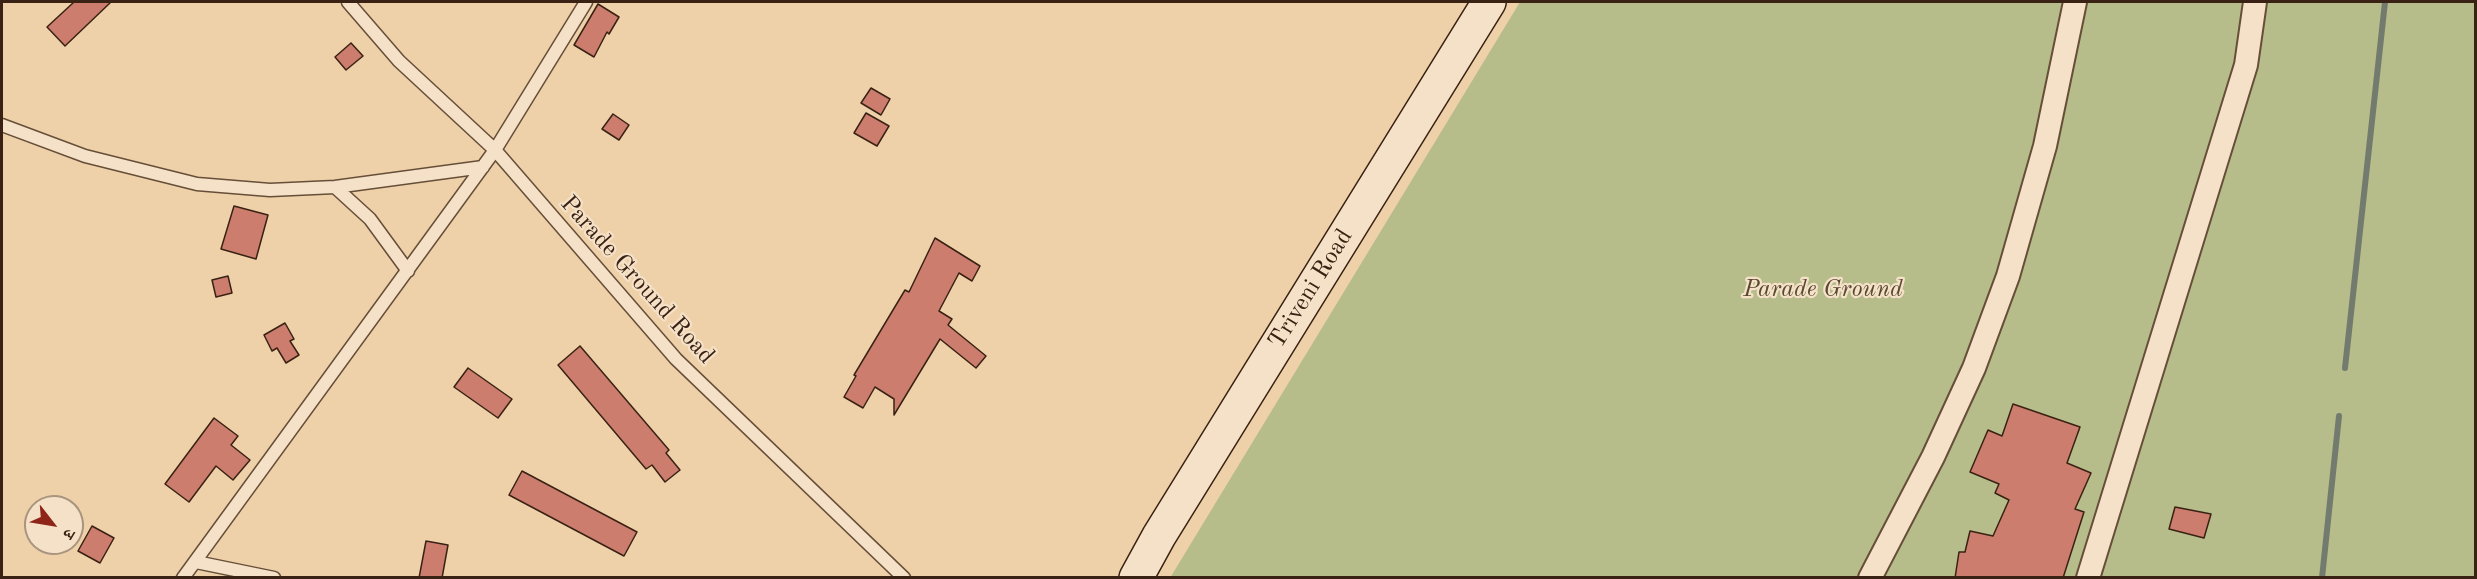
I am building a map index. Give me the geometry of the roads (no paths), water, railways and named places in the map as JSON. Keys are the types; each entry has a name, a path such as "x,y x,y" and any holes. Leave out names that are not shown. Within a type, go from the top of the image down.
{"main road":[{"name":"Triveni Road","path":"1136,578 1159,536 1489,2"}],"street":[{"path":"1870,578 1933,457 1960,398 2008,276 2045,146 2075,2"},
{"path":"2088,578 2246,65 2255,2"}],"lane":[{"name":"Parade Ground Road","path":"348,2 399,61 495,150 676,359 904,578"},
{"path":"183,578 495,150 586,2"},
{"path":"2,125 86,156 197,184 270,190 335,187 483,167"},
{"path":"335,187 370,219 408,271"},
{"path":"196,562 273,578"}],"waterway":[{"path":"2345,368 2385,2"},
{"path":"2322,578 2339,416"}],"park label":[{"name":"Parade Ground","path":"1823,290"}]}
